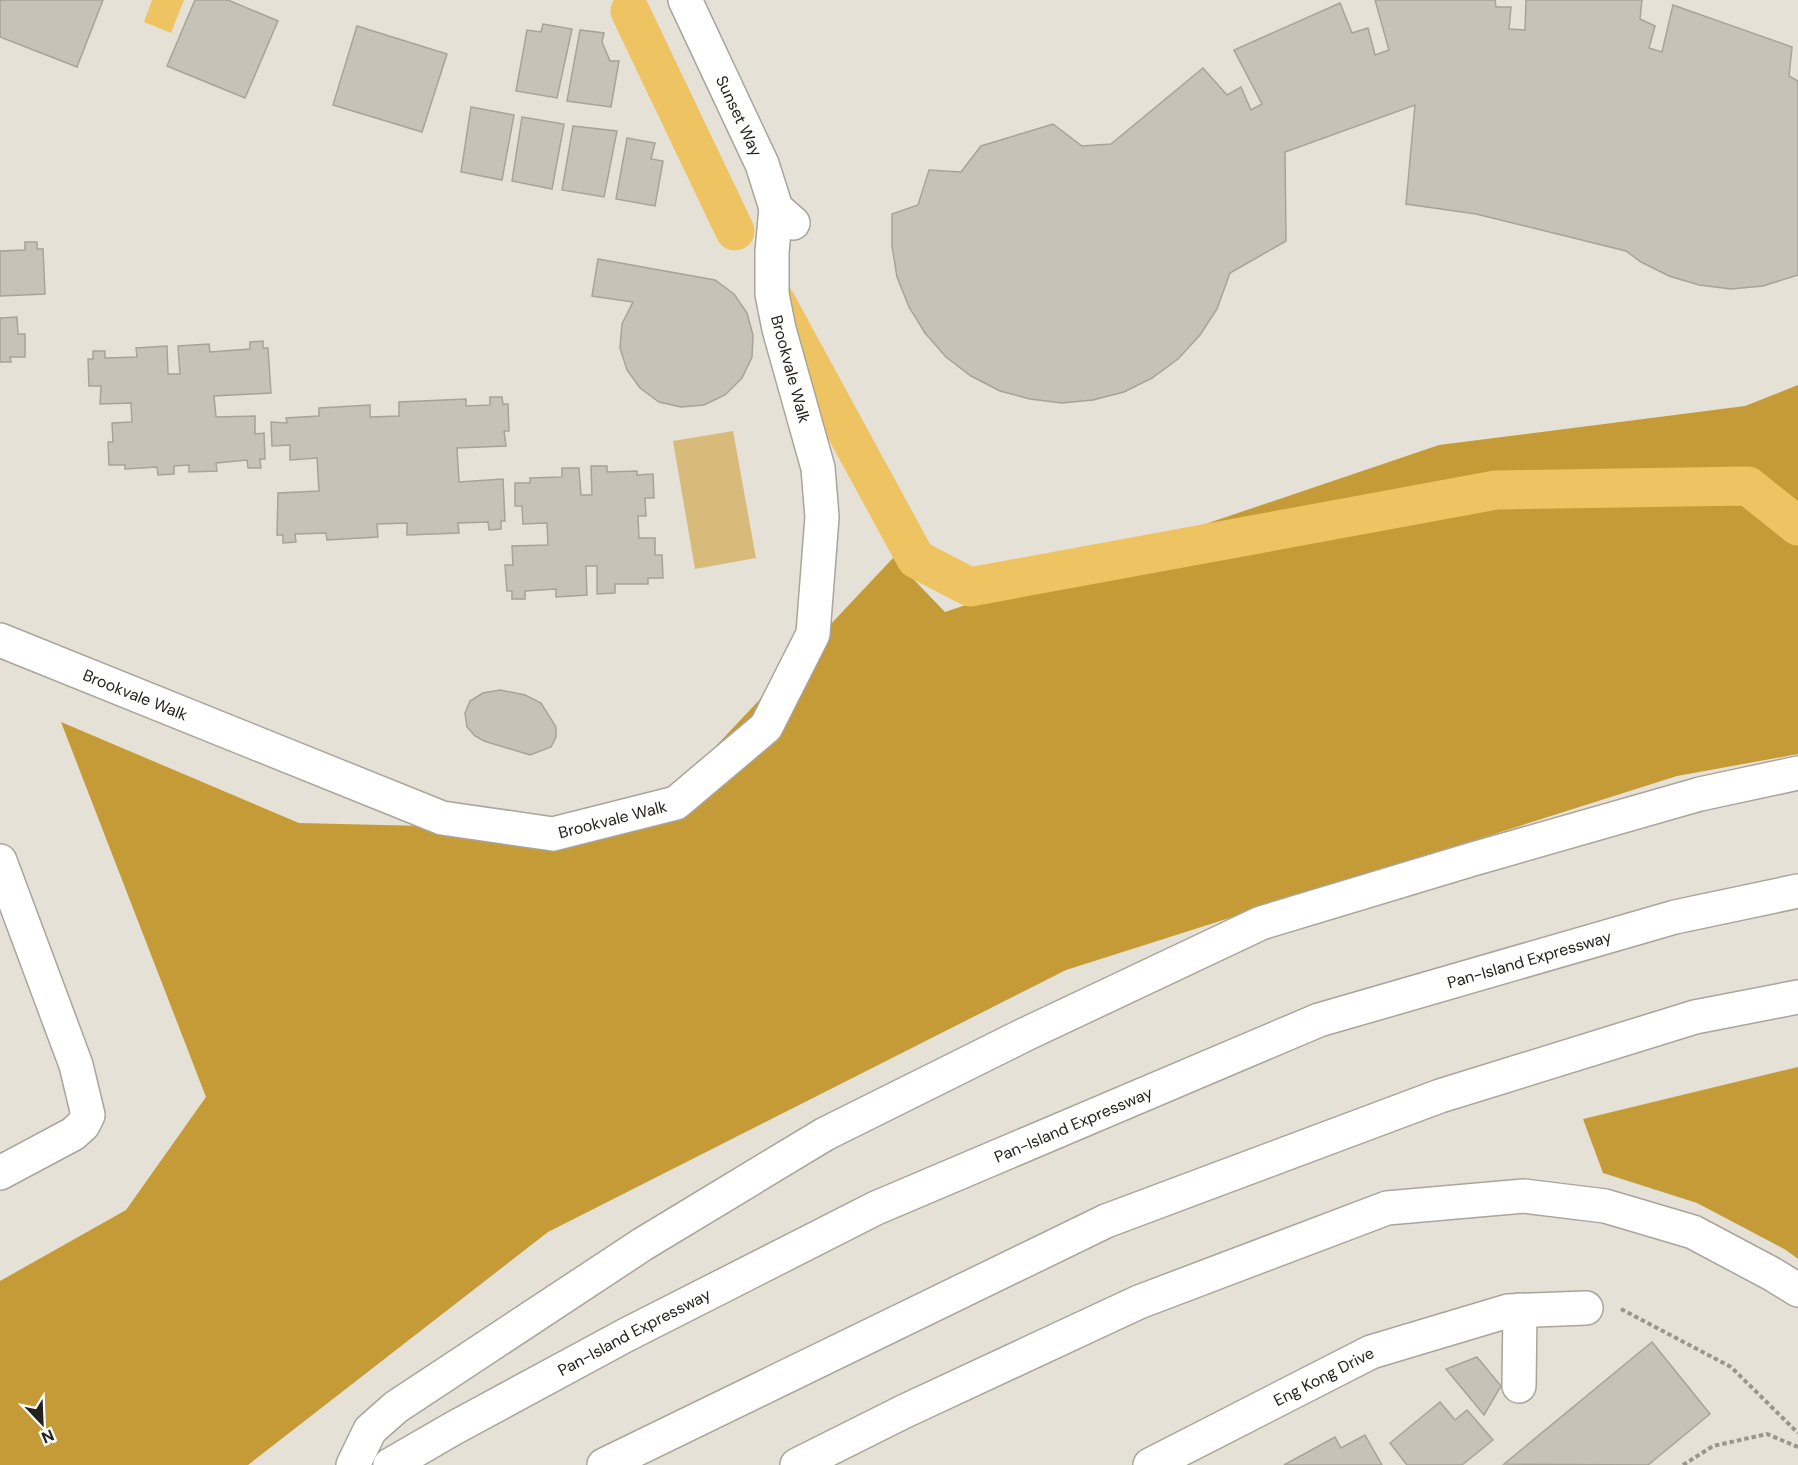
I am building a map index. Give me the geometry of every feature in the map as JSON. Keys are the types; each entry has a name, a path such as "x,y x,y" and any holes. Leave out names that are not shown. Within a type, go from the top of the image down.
{"main road":[{"name":"Sunset Way","path":"685,0 786,217"},
{"name":"Brookvale Walk","path":"0,640 442,818 553,834 676,803 766,727 813,634 822,517 818,468 779,329 772,294 772,252 786,217"},
{"path":"353,1465 370,1430 396,1407 643,1244 825,1134 1026,1034 1261,923 1473,858 1700,794 1798,773"},
{"path":"0,861 76,1065 88,1115 83,1125 73,1134 0,1173"},
{"name":"Pan-Island Expressway","path":"390,1465 626,1335 876,1208 1319,1020 1675,917 1798,891"},
{"path":"604,1465 1106,1221 1440,1096 1695,1017 1798,996"},
{"path":"797,1465 905,1411 1139,1302 1387,1208 1524,1196 1605,1206 1693,1232 1798,1290"},
{"name":"Eng Kong Drive","path":"1150,1465 1371,1352 1514,1311 1586,1308"},
{"path":"1514,1311 1519,1386"}],"path":[{"path":"1620,1308 1731,1367 1798,1433"},
{"path":"1683,1465 1713,1446 1767,1434 1798,1447"}],"shaded area":[{"path":"152,0 184,0 171,33 144,22"},
{"path":"1798,385 1798,754 1677,776 1066,970 548,1232 248,1465 0,1465 0,1281 126,1210 206,1097 61,722 299,823 636,831 893,558 945,612 1439,445 1745,406"},
{"path":"733,431 756,558 695,569 673,441"},
{"path":"1798,1067 1798,1259 1786,1250 1697,1203 1603,1173 1583,1119"}],"building":[{"path":"0,0 103,0 77,67 0,37"},
{"path":"195,0 228,0 278,21 245,98 167,66"},
{"path":"1375,0 1495,0 1496,7 1511,7 1509,29 1525,30 1526,0 1642,0 1640,19 1655,26 1649,48 1662,52 1673,5 1792,47 1789,76 1798,81 1798,275 1763,286 1731,289 1699,285 1669,276 1641,262 1626,251 1476,214 1406,204 1415,105 1285,152 1286,241 1230,273 1217,309 1200,335 1178,359 1152,378 1124,392 1093,400 1062,403 1030,399 1000,391 971,376 946,357 925,333 909,307 897,277 892,246 892,214 918,205 929,170 961,172 981,146 1053,124 1082,146 1111,144 1203,68 1227,95 1241,87 1251,110 1262,104 1234,50 1340,3 1352,33 1368,28 1375,55 1389,50"},
{"path":"543,24 572,29 557,98 516,91 527,30 541,32"},
{"path":"357,26 447,54 422,132 333,105"},
{"path":"580,30 604,33 602,42 610,61 619,61 611,107 567,101"},
{"path":"471,107 514,115 502,180 461,172"},
{"path":"522,117 564,124 552,189 512,181"},
{"path":"573,126 617,131 604,197 562,190"},
{"path":"627,138 655,143 651,159 663,161 655,206 616,199"},
{"path":"25,242 37,242 37,249 43,249 45,294 0,296 0,251 25,250"},
{"path":"598,259 715,280 734,294 747,313 753,335 752,357 742,378 725,395 704,405 681,407 659,402 640,388 627,370 620,348 622,324 633,302 592,296"},
{"path":"17,317 18,334 25,334 25,357 10,357 11,362 0,362 0,318"},
{"path":"263,341 263,348 268,348 271,393 214,396 216,417 255,416 255,434 264,433 265,459 260,459 261,468 248,468 247,460 216,463 217,471 189,472 189,465 174,466 174,474 158,475 157,467 125,469 125,465 109,465 108,442 113,442 112,423 132,422 131,403 100,404 101,386 89,386 88,359 93,359 93,351 105,351 105,358 137,357 136,348 167,346 168,374 180,374 178,346 209,344 210,352 250,349 250,342"},
{"path":"490,397 502,397 503,404 508,404 509,431 504,431 506,446 457,448 459,482 503,479 505,521 501,521 501,529 489,530 488,522 458,523 459,533 407,535 407,523 377,524 378,537 327,540 326,533 295,534 296,542 283,543 283,535 277,535 278,493 319,491 317,458 290,460 290,445 272,446 271,422 287,423 286,418 319,416 319,408 370,405 370,417 399,416 399,402 466,399 466,406 490,405"},
{"path":"591,466 607,466 607,472 637,471 637,475 653,474 654,498 645,498 646,516 638,516 639,538 655,538 655,555 662,555 663,578 648,578 648,584 615,584 615,593 597,594 597,566 586,566 587,595 556,597 556,589 525,591 525,599 512,599 512,591 507,591 505,565 513,565 512,546 548,545 547,523 523,524 522,506 515,506 515,483 530,483 530,478 562,477 562,468 579,468 581,495 592,495"},
{"path":"500,690 525,695 541,703 556,727 556,737 551,747 530,755 475,736 467,727 465,713 470,701 483,693"},
{"path":"1652,1342 1710,1414 1648,1465 1504,1464"},
{"path":"1477,1357 1501,1386 1484,1415 1446,1369"},
{"path":"1440,1402 1455,1420 1467,1410 1493,1440 1462,1465 1407,1465 1390,1443"},
{"path":"1365,1435 1382,1465 1284,1465 1335,1437 1341,1448"}],"waterway":[{"path":"630,11 735,231"},
{"path":"775,300 916,559 970,587 1496,490 1748,486 1798,526"}]}
